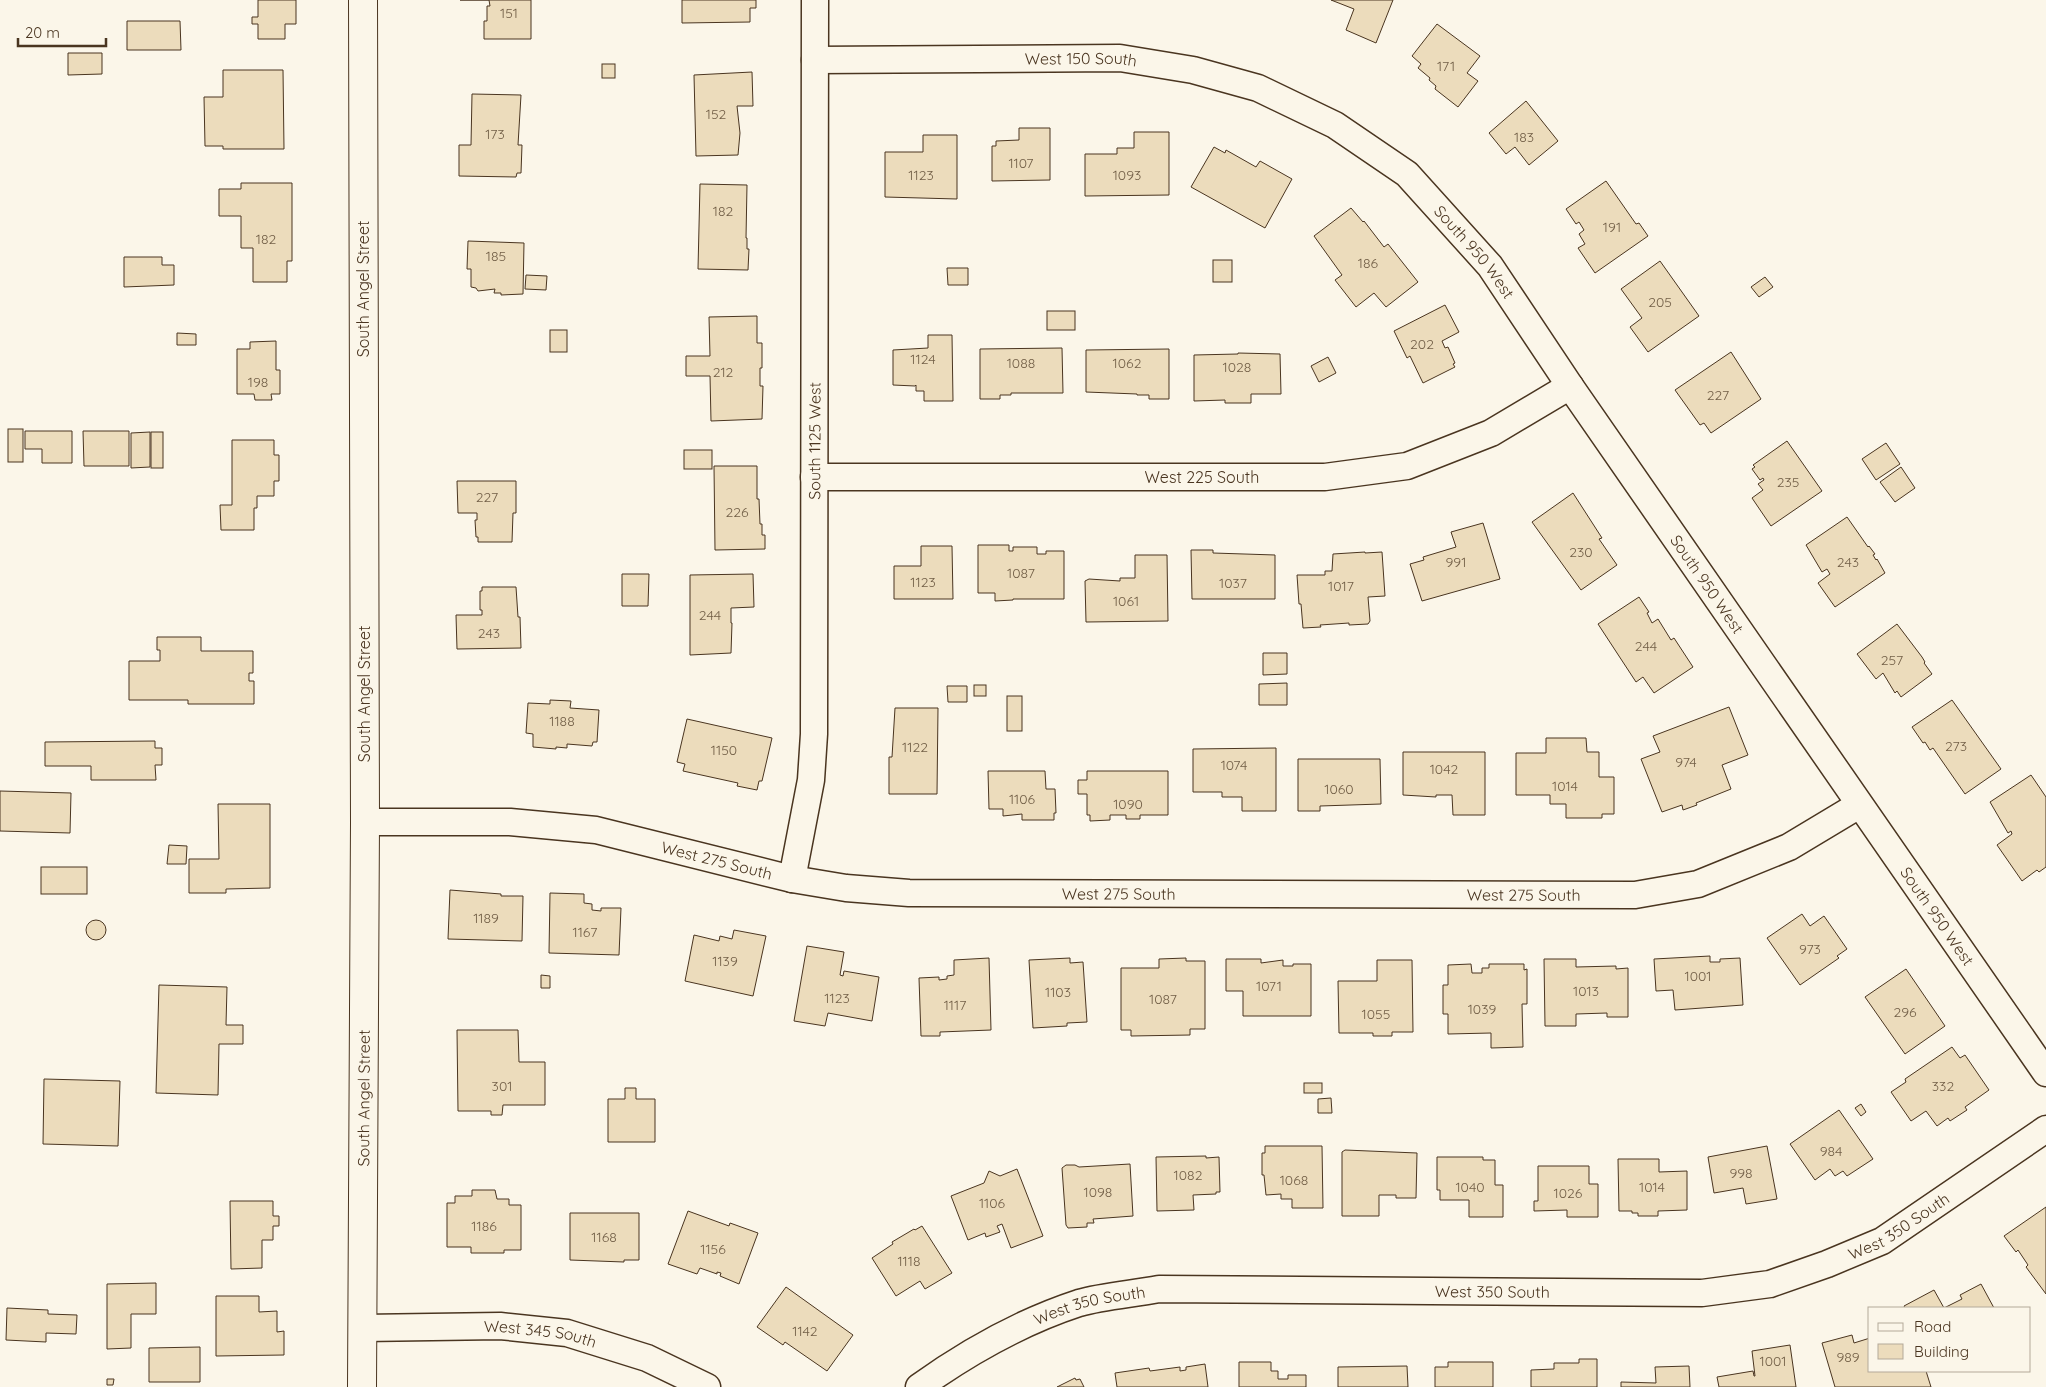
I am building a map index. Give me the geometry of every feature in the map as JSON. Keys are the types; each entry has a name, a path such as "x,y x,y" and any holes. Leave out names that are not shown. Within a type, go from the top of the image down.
{"main road":[{"name":"South Angel Street","path":"362,0 365,822 362,1387"}],"street":[{"name":"South 1125 West","path":"792,879 811,780 814,734 815,0"},
{"name":"West 150 South","path":"815,60 1120,58 1193,70 1258,88 1335,125"},
{"name":"South 950 West","path":"1335,125 1408,174 1490,266 1570,386 2046,1073"},
{"name":"West 225 South","path":"814,477 1325,477 1408,466 1491,433 1570,386"},
{"name":"West 275 South","path":"365,822 510,822 596,830 792,879 846,888 909,893 1635,895 1698,884 1789,847 1859,805"},
{"name":"West 350 South","path":"919,1387 949,1366 1011,1330 1080,1303 1159,1289 1702,1293 1770,1284 1827,1264 1882,1241 2046,1129"},
{"name":"West 345 South","path":"363,1328 500,1326 567,1333 647,1358 707,1387"}],"building":[{"path":"258,0 296,0 296,24 285,24 285,39 258,39 258,24 252,24 252,17 258,17"},
{"path":"489,0 531,0 531,39 484,39 484,21 487,21 487,6 490,6"},
{"path":"682,0 756,0 756,8 750,8 750,22 682,23"},
{"path":"1331,0 1393,0 1376,43 1346,30 1354,9"},
{"path":"127,21 180,21 181,50 127,50"},
{"path":"1437,24 1480,56 1467,73 1478,81 1458,107 1435,89 1436,86 1429,80 1430,78 1418,68 1421,64 1412,56"},
{"path":"68,53 102,53 102,74 68,75"},
{"path":"602,64 615,64 615,78 602,78"},
{"path":"223,70 283,70 284,149 223,149 223,146 205,146 204,97 223,97"},
{"path":"752,72 753,106 737,106 740,133 738,155 696,156 694,75"},
{"path":"472,94 521,95 518,145 522,145 521,173 517,173 516,177 459,176 459,145 471,145"},
{"path":"1526,101 1558,141 1529,165 1515,147 1506,154 1489,133"},
{"path":"1019,128 1050,128 1050,180 992,181 992,146 996,146 996,141 1019,140"},
{"path":"1134,132 1169,132 1169,195 1085,196 1085,154 1117,154 1117,148 1134,148"},
{"path":"923,135 957,135 957,199 885,197 885,152 923,152"},
{"path":"1214,147 1225,153 1226,150 1256,167 1260,161 1292,179 1265,228 1191,187"},
{"path":"1606,181 1636,224 1639,223 1648,236 1595,273 1578,248 1585,244 1579,234 1584,230 1579,222 1576,224 1566,209"},
{"path":"241,183 292,183 292,261 287,261 287,282 253,282 253,248 241,248 241,216 219,216 219,189 241,189"},
{"path":"700,184 747,185 746,238 747,249 749,249 748,270 698,269"},
{"path":"1351,208 1364,221 1384,247 1388,244 1418,282 1386,307 1374,293 1356,307 1335,280 1342,275 1314,236"},
{"path":"468,241 524,243 523,294 501,295 501,293 494,293 495,289 478,291 476,288 471,287 471,269 467,269"},
{"path":"124,257 162,257 162,265 174,265 174,285 124,287"},
{"path":"1213,260 1232,260 1232,282 1213,282"},
{"path":"1660,261 1699,316 1648,352 1630,327 1642,318 1621,289"},
{"path":"947,268 968,268 968,285 948,285"},
{"path":"526,275 547,276 546,290 525,289"},
{"path":"1765,277 1773,287 1759,297 1751,287"},
{"path":"1445,305 1459,332 1442,341 1445,348 1448,347 1455,367 1423,383 1410,356 1407,358 1394,331"},
{"path":"1047,311 1075,311 1075,330 1047,330"},
{"path":"757,316 757,343 762,343 760,386 763,386 762,419 711,421 710,376 686,376 686,356 710,356 709,317"},
{"path":"550,330 567,330 567,352 550,352"},
{"path":"177,333 196,334 196,345 177,345"},
{"path":"928,335 952,335 953,401 924,401 924,391 916,391 916,385 893,385 893,350 928,348"},
{"path":"276,341 276,370 280,370 280,394 271,394 272,400 255,400 254,394 237,394 237,349 250,349 250,342"},
{"path":"1062,348 1063,393 1011,393 1011,395 1000,395 1000,399 980,399 980,349"},
{"path":"1169,349 1169,399 1149,399 1149,395 1086,392 1086,350"},
{"path":"1731,352 1761,399 1711,433 1704,423 1700,425 1675,390"},
{"path":"1280,354 1281,394 1251,394 1251,403 1225,403 1225,400 1194,401 1194,355"},
{"path":"1328,357 1336,373 1319,382 1311,366"},
{"path":"8,429 23,429 23,462 8,462"},
{"path":"25,431 72,431 72,463 42,463 42,449 25,449"},
{"path":"83,431 129,431 129,466 84,466"},
{"path":"150,432 150,467 131,468 131,433"},
{"path":"151,432 163,432 163,468 151,468"},
{"path":"232,440 274,440 274,455 279,455 279,481 274,481 274,496 257,496 257,508 254,508 254,530 221,530 220,505 232,505"},
{"path":"1787,441 1822,491 1771,526 1752,498 1763,490 1758,484 1764,480 1763,478 1760,480 1752,469 1755,467 1753,465"},
{"path":"1886,443 1900,464 1876,480 1862,459"},
{"path":"684,450 712,450 712,469 684,469"},
{"path":"714,466 757,466 757,499 759,499 762,535 765,535 765,549 715,550"},
{"path":"1901,467 1915,488 1895,502 1880,482"},
{"path":"457,481 516,481 516,513 513,513 512,542 478,542 475,520 477,520 477,513 458,513"},
{"path":"1573,493 1602,538 1599,539 1617,565 1581,590 1532,522"},
{"path":"1847,517 1875,554 1873,555 1885,573 1835,607 1818,583 1830,574 1827,569 1822,572 1806,545"},
{"path":"1483,523 1500,579 1422,601 1410,564 1424,560 1423,557 1456,547 1451,532"},
{"path":"978,545 1009,545 1009,551 1013,551 1013,547 1037,547 1037,554 1046,554 1046,551 1064,551 1064,599 995,601 995,593 978,593"},
{"path":"921,546 952,546 953,599 894,599 894,566 921,566"},
{"path":"1191,550 1213,550 1213,553 1275,555 1275,599 1192,599"},
{"path":"1382,552 1385,596 1368,597 1370,621 1368,624 1349,625 1349,623 1303,628 1297,575 1325,575 1325,571 1332,571 1333,554"},
{"path":"1135,555 1167,555 1168,621 1086,622 1085,581 1089,579 1120,581 1120,578 1135,578"},
{"path":"622,574 649,574 648,606 622,606"},
{"path":"753,574 754,607 731,608 731,653 690,655 690,575"},
{"path":"482,587 516,587 518,617 520,617 521,648 457,649 456,615 482,615 482,610 480,610 480,591 482,591"},
{"path":"1639,597 1649,612 1647,613 1652,623 1658,619 1671,640 1674,638 1693,667 1654,693 1643,677 1636,682 1598,624"},
{"path":"1897,624 1922,657 1932,674 1901,697 1897,691 1895,693 1883,673 1876,679 1857,654"},
{"path":"157,637 201,637 201,651 253,651 253,673 249,673 249,681 254,681 254,704 188,704 188,700 129,700 129,661 160,661 160,650 157,650"},
{"path":"1263,653 1287,653 1287,674 1263,675"},
{"path":"1287,683 1287,705 1259,705 1259,684"},
{"path":"974,685 986,685 986,696 974,696"},
{"path":"947,686 967,686 967,702 948,702"},
{"path":"1007,696 1022,696 1022,731 1007,731"},
{"path":"550,700 571,701 570,708 599,710 597,742 593,742 592,746 567,744 567,748 556,747 556,749 533,747 533,734 526,733 528,703 550,704"},
{"path":"1952,700 2001,769 1965,794 1933,748 1930,750 1925,742 1923,743 1912,727"},
{"path":"1729,707 1748,755 1722,765 1731,789 1683,810 1682,805 1662,812 1641,759 1660,752 1653,736"},
{"path":"895,708 938,708 937,794 889,794 889,757 892,757"},
{"path":"687,719 772,738 762,781 759,781 757,790 737,786 738,783 683,771 685,764 677,762"},
{"path":"1546,738 1586,738 1587,752 1599,752 1599,777 1614,777 1614,814 1602,814 1602,818 1566,818 1566,804 1550,804 1550,795 1516,795 1516,753 1546,753"},
{"path":"155,741 155,748 162,748 162,765 155,765 156,780 91,780 91,766 45,766 45,742"},
{"path":"1276,748 1276,811 1242,811 1242,797 1222,797 1222,792 1193,792 1193,749"},
{"path":"1403,752 1485,752 1485,815 1453,815 1452,795 1436,795 1436,797 1403,795"},
{"path":"1298,759 1380,759 1381,804 1320,806 1320,811 1298,811"},
{"path":"988,771 1045,771 1046,789 1055,789 1056,813 1054,813 1054,820 1022,820 1022,814 1003,816 1003,809 989,809"},
{"path":"1087,771 1168,771 1168,815 1140,815 1140,819 1126,819 1126,815 1110,815 1110,820 1090,821 1090,815 1087,815 1087,794 1078,794 1078,780 1087,780"},
{"path":"2031,775 2046,797 2046,867 2039,872 2037,870 2022,881 1997,845 2012,834 2011,831 2008,833 1990,802"},
{"path":"0,791 71,793 70,833 0,831"},
{"path":"218,804 270,804 270,888 226,889 226,893 189,893 189,859 219,859"},
{"path":"169,845 187,846 186,864 167,864"},
{"path":"41,867 87,867 87,894 41,894"},
{"path":"450,890 501,894 501,896 523,896 522,941 448,939"},
{"path":"550,893 584,894 584,903 592,904 592,910 601,911 601,908 621,908 619,955 549,953"},
{"path":"1802,914 1810,926 1824,916 1847,949 1837,956 1839,958 1800,985 1767,938"},
{"path":"96,920 103,923 106,930 103,937 96,940 89,937 86,930 89,923"},
{"path":"734,930 766,936 753,996 685,981 694,935 719,941 720,936 732,939"},
{"path":"807,946 844,952 840,975 843,976 844,971 879,977 872,1021 828,1013 825,1026 794,1021"},
{"path":"1710,956 1710,962 1720,962 1720,959 1740,958 1743,1005 1675,1010 1673,990 1656,991 1654,959"},
{"path":"989,958 991,1030 940,1032 940,1036 921,1036 919,978 939,977 939,980 947,979 947,976 954,975 954,960"},
{"path":"1070,958 1070,963 1083,962 1087,1022 1067,1023 1067,1026 1033,1028 1029,960"},
{"path":"1186,958 1186,961 1205,961 1205,1029 1190,1029 1190,1035 1131,1036 1131,1030 1121,1030 1121,968 1159,968 1159,959"},
{"path":"1226,959 1261,959 1261,963 1283,960 1283,966 1311,964 1311,1016 1243,1016 1243,991 1226,991"},
{"path":"1544,959 1576,959 1576,967 1616,966 1616,969 1628,968 1628,1017 1607,1017 1607,1013 1576,1014 1576,1026 1545,1026"},
{"path":"1377,960 1412,960 1413,1032 1392,1032 1392,1036 1373,1036 1373,1033 1339,1033 1338,981 1377,981"},
{"path":"1471,964 1472,973 1482,973 1482,968 1489,968 1489,964 1524,964 1524,970 1527,969 1527,1004 1522,1004 1523,1047 1491,1048 1491,1033 1448,1034 1448,1014 1443,1014 1443,985 1448,985 1448,965"},
{"path":"1906,969 1945,1026 1905,1054 1865,997"},
{"path":"541,975 550,976 550,988 541,988"},
{"path":"159,985 227,987 226,1025 243,1025 243,1044 219,1044 218,1095 156,1093"},
{"path":"457,1030 518,1030 519,1062 545,1062 545,1105 503,1105 502,1115 491,1115 491,1111 458,1111"},
{"path":"1952,1047 1960,1058 1965,1055 1989,1090 1965,1107 1967,1110 1950,1121 1948,1118 1937,1126 1926,1111 1911,1121 1891,1092 1906,1082 1905,1079"},
{"path":"44,1079 120,1081 118,1146 43,1144"},
{"path":"1304,1083 1322,1083 1322,1093 1304,1093"},
{"path":"625,1088 636,1088 636,1099 655,1099 655,1142 608,1142 608,1099 625,1099"},
{"path":"1331,1098 1332,1113 1318,1113 1318,1099"},
{"path":"1861,1104 1866,1112 1861,1116 1855,1108"},
{"path":"1839,1110 1873,1159 1847,1176 1843,1171 1835,1176 1830,1169 1815,1180 1790,1144"},
{"path":"1265,1146 1322,1146 1323,1208 1292,1208 1292,1199 1281,1199 1281,1194 1266,1195 1264,1175 1262,1175 1262,1153 1265,1153"},
{"path":"1767,1146 1777,1199 1746,1204 1743,1188 1714,1193 1708,1157"},
{"path":"1345,1150 1417,1153 1416,1198 1396,1198 1396,1195 1379,1195 1379,1216 1342,1216 1342,1152"},
{"path":"1206,1156 1206,1158 1219,1157 1220,1192 1216,1192 1216,1194 1193,1195 1194,1210 1157,1211 1156,1157"},
{"path":"1437,1157 1483,1157 1483,1160 1495,1160 1495,1185 1503,1185 1503,1217 1469,1217 1469,1200 1440,1200 1440,1190 1437,1190"},
{"path":"1618,1159 1659,1159 1659,1172 1687,1171 1687,1210 1658,1211 1658,1216 1638,1216 1638,1213 1632,1213 1632,1211 1619,1211"},
{"path":"1130,1164 1133,1216 1093,1219 1094,1223 1087,1223 1087,1227 1068,1228 1066,1225 1062,1168 1066,1165 1079,1167"},
{"path":"1538,1166 1589,1166 1589,1184 1598,1184 1598,1217 1567,1217 1567,1210 1534,1211 1534,1201 1538,1201"},
{"path":"1017,1169 1043,1236 1011,1248 1002,1224 997,1226 1000,1232 986,1237 985,1233 968,1240 951,1196 984,1183 989,1171 1000,1176"},
{"path":"472,1190 495,1190 497,1199 509,1199 509,1205 521,1205 521,1250 504,1250 504,1253 471,1253 471,1247 447,1247 447,1203 455,1203 455,1196 472,1196"},
{"path":"230,1201 273,1201 273,1216 279,1216 279,1226 273,1226 273,1240 262,1240 262,1268 231,1269"},
{"path":"2046,1207 2046,1294 2026,1267 2028,1265 2018,1250 2016,1252 2004,1236"},
{"path":"688,1211 729,1226 730,1223 758,1233 739,1284 720,1276 721,1273 717,1272 717,1274 700,1268 697,1274 668,1264"},
{"path":"570,1213 639,1213 639,1260 624,1260 624,1262 570,1260"},
{"path":"922,1226 952,1273 925,1289 920,1281 896,1296 872,1258 893,1244 892,1242"},
{"path":"156,1283 156,1314 131,1314 131,1348 107,1349 107,1284"},
{"path":"1981,1284 1993,1307 1946,1307 1962,1299 1960,1295"},
{"path":"786,1287 853,1335 827,1371 785,1342 783,1345 757,1327"},
{"path":"1934,1290 1943,1307 1904,1307 1904,1306"},
{"path":"216,1296 259,1296 259,1312 277,1311 277,1332 284,1331 284,1355 216,1356"},
{"path":"7,1308 48,1310 48,1314 77,1315 76,1334 46,1333 46,1342 6,1340"},
{"path":"1852,1335 1854,1343 1868,1339 1868,1372 1926,1372 1931,1387 1835,1387 1822,1343"},
{"path":"1790,1345 1796,1387 1719,1387 1717,1377 1753,1371 1755,1376 1752,1351"},
{"path":"200,1347 200,1382 149,1382 149,1348"},
{"path":"1579,1359 1597,1359 1597,1387 1531,1387 1531,1370 1554,1369 1554,1363 1579,1363"},
{"path":"1239,1362 1271,1362 1271,1371 1278,1371 1278,1379 1288,1379 1288,1375 1306,1375 1306,1387 1239,1387"},
{"path":"1448,1362 1493,1362 1493,1387 1435,1387 1435,1367 1448,1367"},
{"path":"1205,1364 1208,1387 1117,1387 1115,1373 1149,1368 1150,1371 1180,1367 1180,1371 1186,1370 1186,1367"},
{"path":"1407,1366 1408,1387 1338,1387 1338,1367"},
{"path":"1689,1366 1690,1387 1621,1387 1621,1382 1656,1383 1655,1367"},
{"path":"1075,1378 1076,1380 1080,1379 1084,1387 1057,1387"},
{"path":"107,1379 114,1379 113,1385 107,1385"}]}
